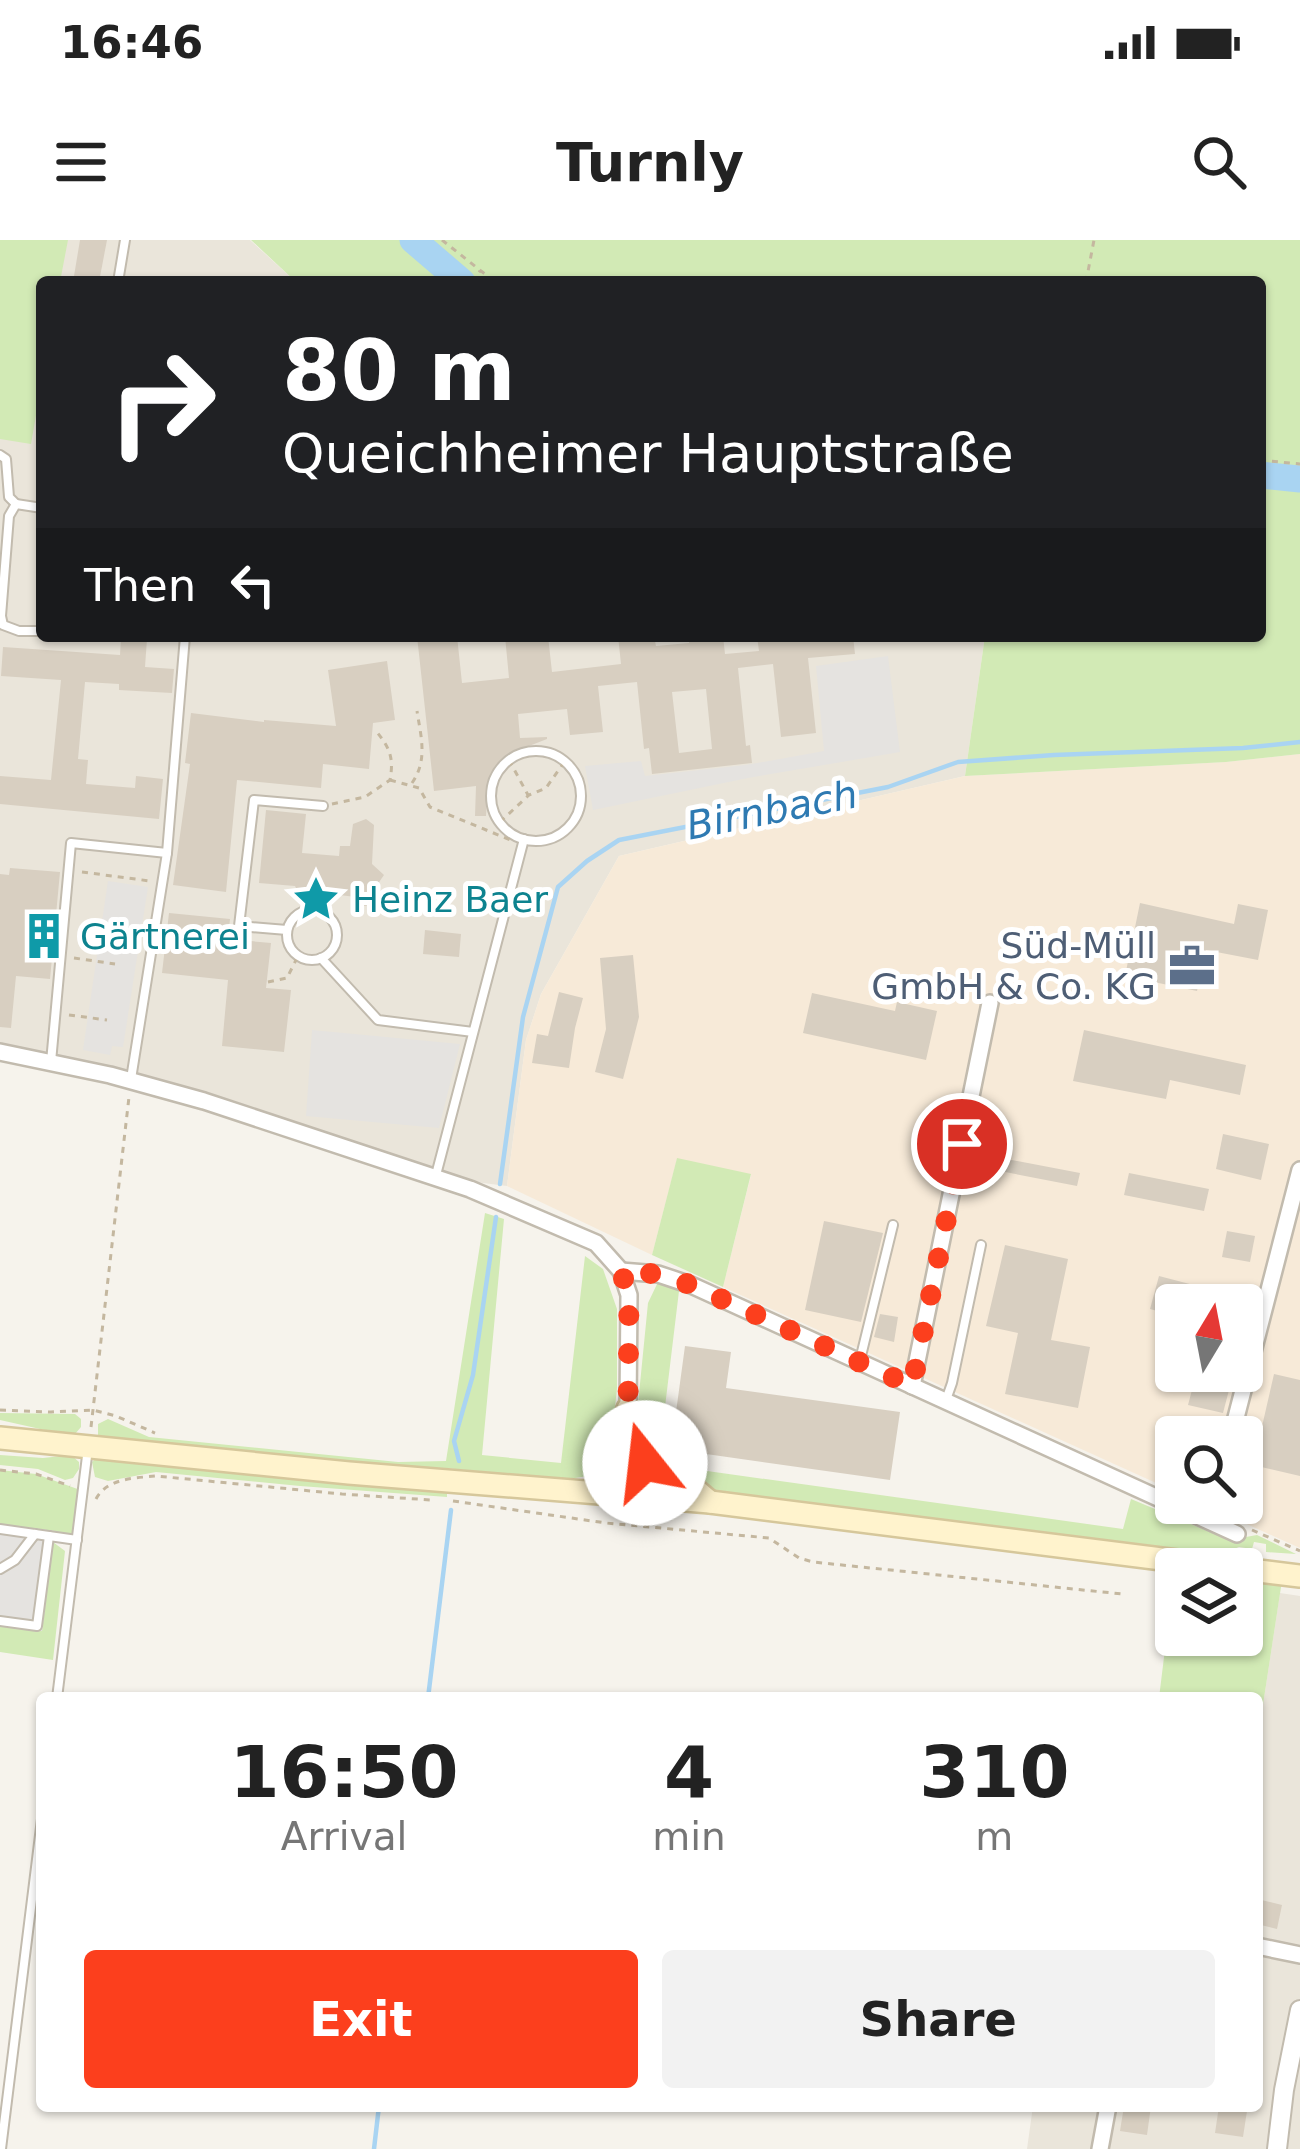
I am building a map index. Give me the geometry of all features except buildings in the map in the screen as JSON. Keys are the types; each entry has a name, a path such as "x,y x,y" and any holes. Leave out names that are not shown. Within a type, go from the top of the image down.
{"main road":[{"path":"628,1409 644,1441 665,1466 710,1502"},
{"path":"622,1496 623,1427 628,1409"},
{"path":"0,1438 710,1502 1155,1558"},
{"path":"622,1496 644,1472 644,1441"},
{"path":"1263,1572 1300,1576"}],"street":[{"path":"912,1386 991,1003"},
{"path":"0,1052 204,1101 435,1177 589,1239 621,1271 629,1295 628,1409"},
{"path":"1237,1416 1300,1170"},
{"path":"621,1271 658,1274 691,1285 1155,1498"},
{"path":"1216,1524 1244,1532"},
{"path":"1263,1947 1300,1955"},
{"path":"1277,2149 1300,2010"},
{"path":"1100,2149 1107,2112"}],"lane":[{"path":"119,276 125,240"},
{"path":"0,455 6,459 8,499 2,630 36,631"},
{"path":"131,1081 167,853 185,642"},
{"path":"531,751 555,754 565,761 581,789 574,820 552,838 523,842 494,811 491,797 499,770 508,760 531,751"},
{"path":"287,930 239,926 254,800 323,806"},
{"path":"435,1177 523,842"},
{"path":"52,1062 71,843 167,853"},
{"path":"312,909 328,915 337,930 334,947 314,960 298,956 288,944 287,930 297,914 312,909"},
{"path":"322,958 378,1020 473,1032"},
{"path":"859,1361 892,1225"},
{"path":"946,1402 981,1245"},
{"path":"58,1692 88,1446"},
{"path":"0,1529 77,1540"},
{"path":"0,1569 15,1560 35,1534"},
{"path":"0,1621 37,1626 49,1536"},
{"path":"1,2149 36,1867"}],"path":[{"path":"442,240 488,276"},
{"path":"1087,276 1094,240"},
{"path":"477,276 482,270"},
{"path":"1266,461 1300,464"},
{"path":"410,785 424,756 417,711"},
{"path":"376,731 390,748 390,780"},
{"path":"508,760 529,795"},
{"path":"500,822 529,795 546,788 565,761"},
{"path":"323,806 365,796 390,780 419,788 430,807 523,842"},
{"path":"69,870 162,882"},
{"path":"312,909 315,892"},
{"path":"60,956 115,964"},
{"path":"268,982 287,978 298,956"},
{"path":"55,1013 107,1020"},
{"path":"93,1410 131,1081"},
{"path":"0,1409 93,1410 165,1435"},
{"path":"0,1470 36,1474 83,1491"},
{"path":"95,1500 101,1490 127,1479 156,1476 445,1500 769,1538 813,1562 1122,1594"},
{"path":"1244,1532 1300,1552"}],"shaded area":[{"path":"0,240 250,240 289,276 36,276 36,642 984,642 965,776 619,856 541,994 526,1040 507,1186 435,1177 323,1141 0,1052"},
{"path":"888,656 900,752 593,810 585,766 641,761 645,776 824,751 816,666"},
{"path":"1300,754 1300,1548 1247,1524 1263,1524 1263,1416 1155,1416 1155,1482 723,1287 751,1175 677,1159 652,1255 507,1186 526,1040 541,994 619,856 965,776"},
{"path":"108,881 148,887 123,1047 112,1046 110,1055 83,1050"},
{"path":"312,1030 460,1044 439,1128 306,1116"},
{"path":"0,1524 55,1531 42,1631 0,1625"},
{"path":"1280,1593 1300,1596 1300,2149 1027,2149 1032,2112 1263,2112 1263,1705"}],"green space":[{"path":"0,240 68,240 61,276 36,276 36,415 31,444 0,439"},
{"path":"251,240 1300,240 1300,754 965,776 984,642 1266,642 1266,276 290,276"},
{"path":"677,1158 751,1174 723,1287 652,1255"},
{"path":"485,1213 504,1219 482,1455 561,1463 585,1256 603,1269 617,1309 617,1388 610,1457 594,1475 563,1480 391,1467 98,1435 98,1424 108,1419 149,1437 398,1462 446,1461"},
{"path":"658,1282 679,1291 661,1440 686,1468 1123,1529 1131,1499 1155,1509 1155,1524 1191,1524 1229,1540 1257,1535 1296,1554 1266,1552 1266,1544 1254,1542 1252,1548 1173,1548 694,1488 643,1430 638,1404 648,1303"},
{"path":"0,1413 75,1414 81,1427 67,1435 0,1420"},
{"path":"0,1455 71,1455 79,1469 65,1480 38,1469 0,1465"},
{"path":"96,1458 447,1491 447,1497 156,1472 108,1481 95,1477 92,1462"},
{"path":"0,1470 36,1474 83,1491 77,1540 54,1537 54,1531 0,1524"},
{"path":"53,1542 65,1551 53,1660 0,1652 0,1625 42,1630"},
{"path":"1263,1571 1283,1574 1263,1705 1263,1692 1160,1692 1164,1656 1263,1656"}],"waterway":[{"path":"413,240 455,276"},
{"path":"1266,476 1300,479"},
{"name":"Birnbach","path":"500,1184 523,1017 558,887 619,840 888,787 958,762 1300,742"},
{"name":"Birnbach","path":"459,1461 454,1441 473,1375 496,1217"},
{"name":"Birnbach","path":"429,1692 451,1510"},
{"name":"Birnbach","path":"374,2149 378,2112"}],"place":[{"name":"Heinz Baer","path":"316,899"},
{"name":"Gärtnerei","path":"44,936"},
{"name":"Süd-Müll GmbH & Co. KG","path":"1192,966"}],"route":[{"path":"645,1463 644,1441 628,1409 629,1295 621,1271 658,1274 691,1285 912,1386 962,1144"}]}
